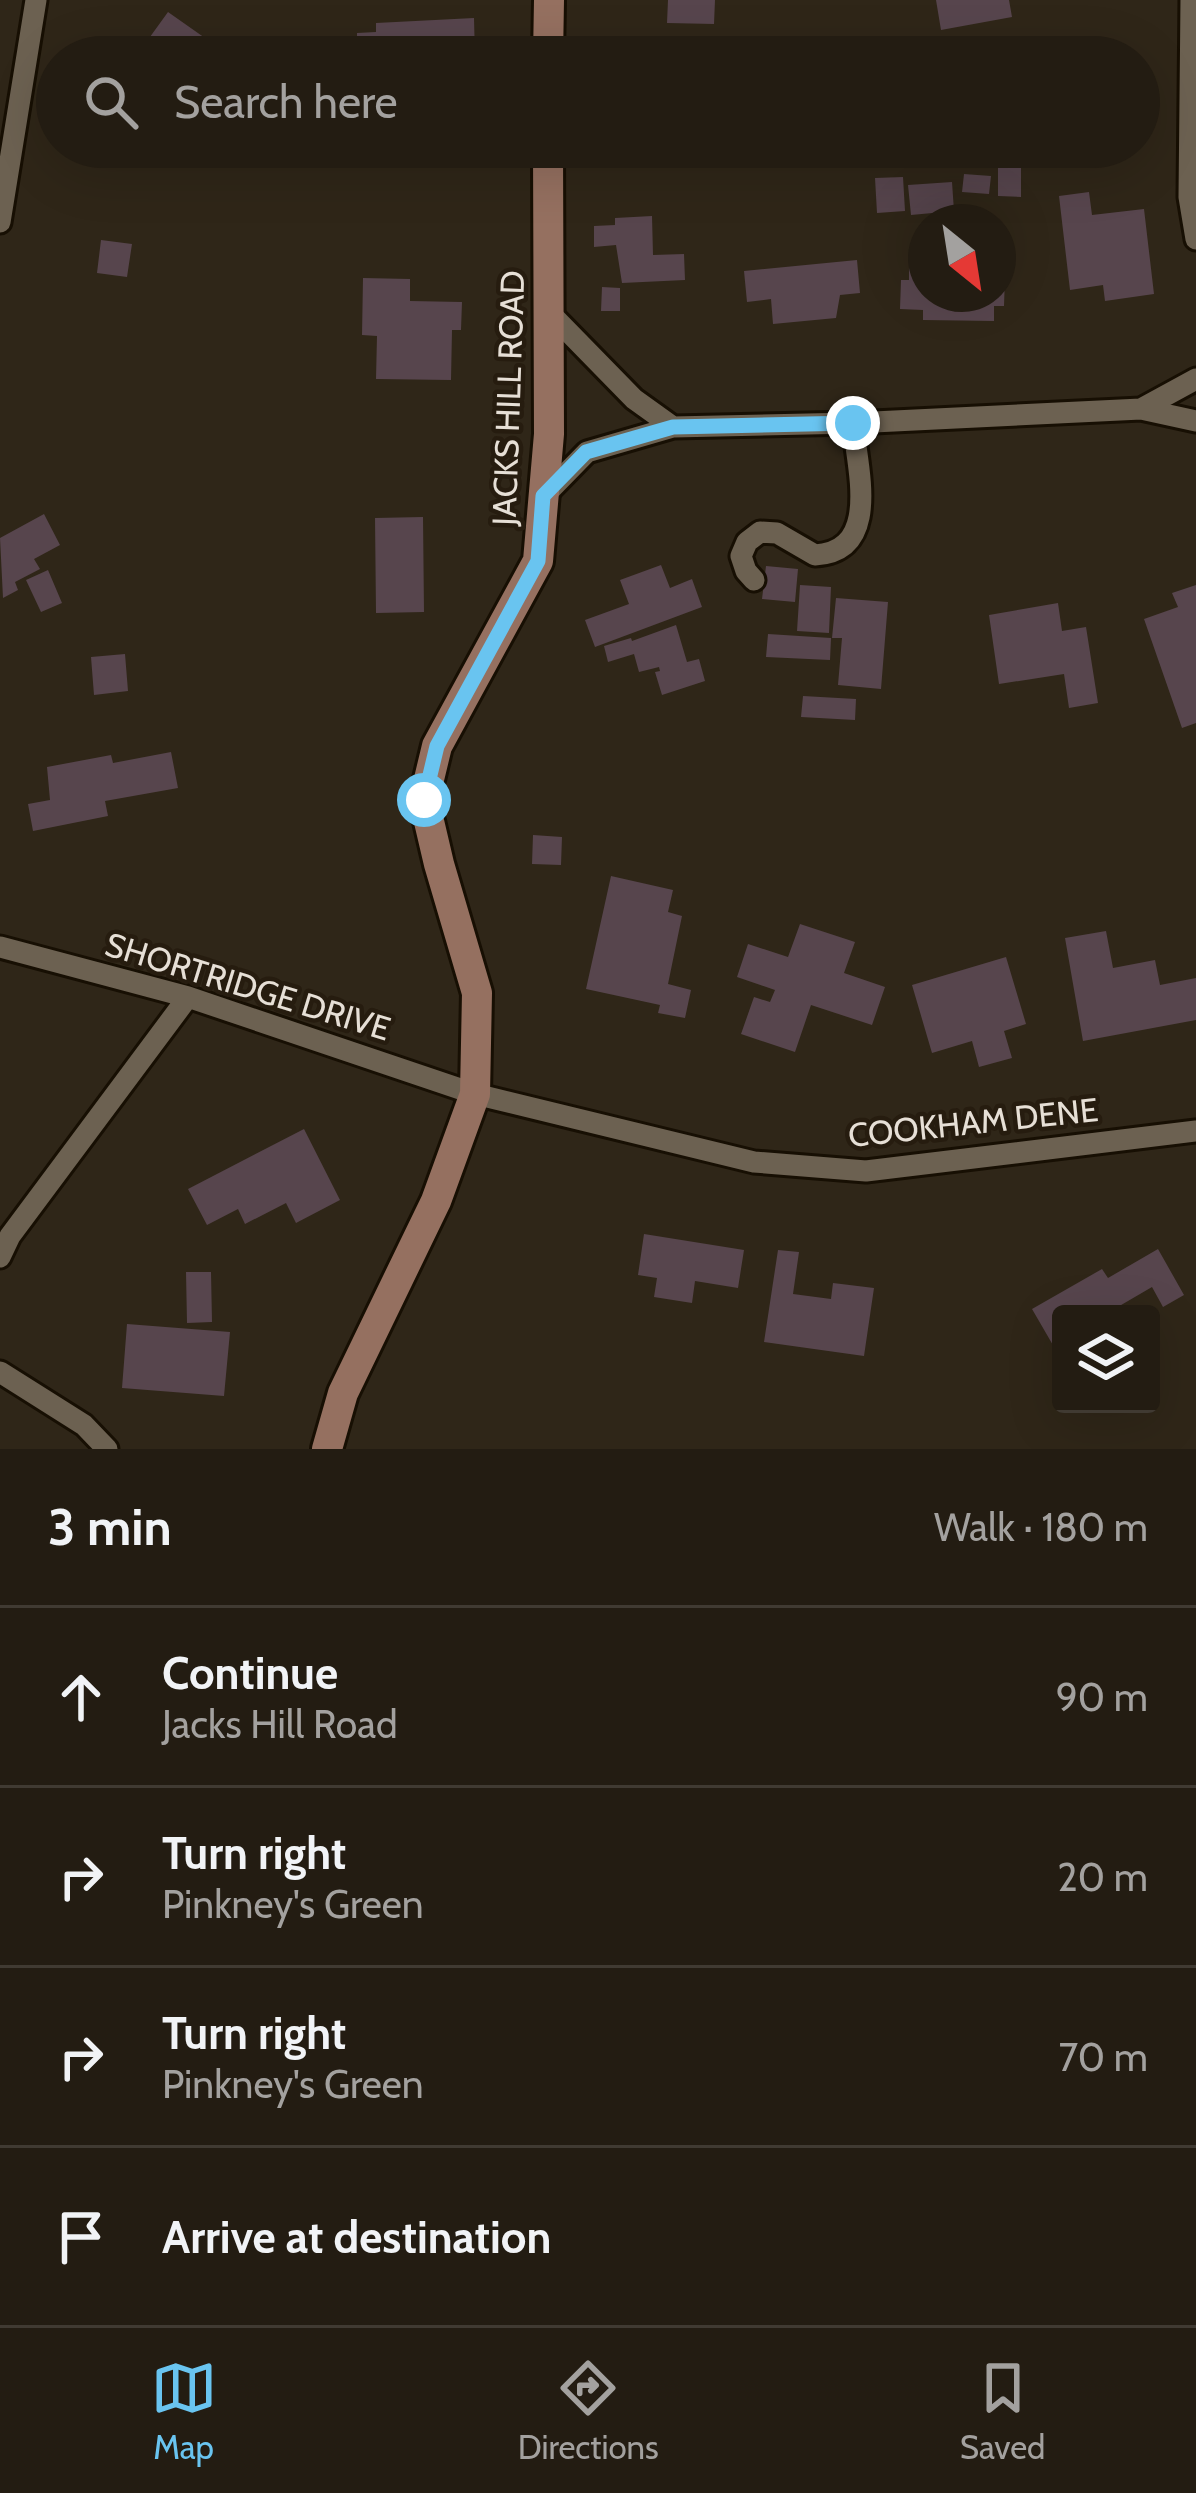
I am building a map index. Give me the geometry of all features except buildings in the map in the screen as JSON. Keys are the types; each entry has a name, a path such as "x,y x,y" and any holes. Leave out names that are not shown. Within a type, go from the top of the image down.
{"street":[{"path":"0,222 36,0"},
{"path":"548,36 549,0"},
{"path":"1191,0 1190,197 1196,239"},
{"name":"JACKS HILL ROAD","path":"327,1449 344,1393 436,1202 476,1094 477,993 424,800 437,746 538,561 549,434 548,168"},
{"path":"547,310 634,399 673,427"},
{"path":"1141,409 1196,379"},
{"path":"543,496 586,452 673,427 1141,409 1196,421"},
{"path":"754,580 741,556 747,542 760,532 777,533 815,555 842,549 858,529 861,507 853,423"},
{"name":"SHORTRIDGE DRIVE","path":"0,947 188,997 476,1094"},
{"path":"0,1257 10,1236 188,997"},
{"name":"COOKHAM DENE","path":"476,1094 754,1162 866,1171 1196,1131"},
{"path":"0,1372 84,1426 107,1449"}],"route":[{"path":"424,800 437,746 538,561 543,496 586,452 673,427 853,423"}]}
